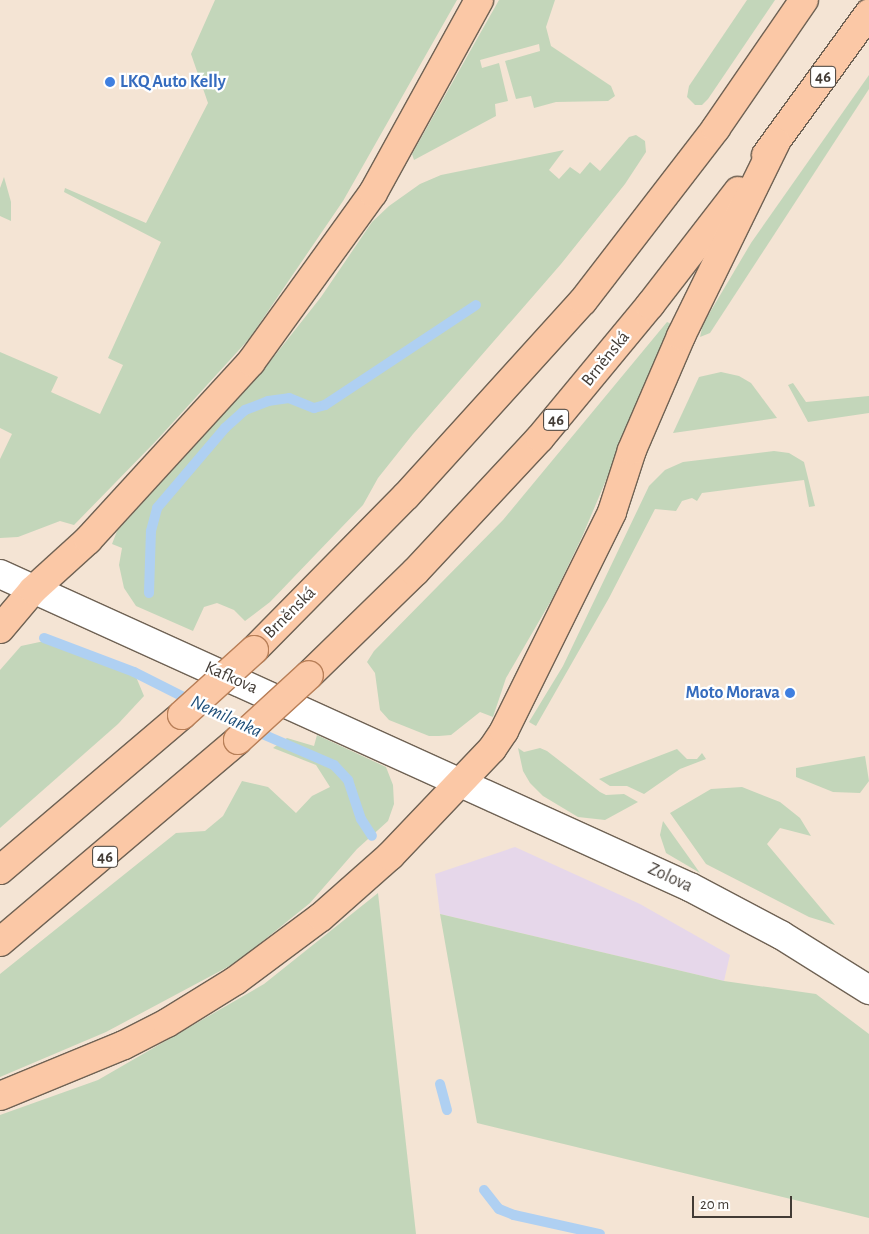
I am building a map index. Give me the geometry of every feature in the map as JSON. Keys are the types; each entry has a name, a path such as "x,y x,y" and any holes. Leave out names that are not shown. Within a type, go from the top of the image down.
{"main road":[{"path":"0,629 34,590 88,540 251,362 373,193 479,0"},
{"name":"Brněnská","path":"0,870 182,715 254,650 406,496 583,301 716,128 804,0"},
{"name":"Brněnská","path":"0,942 56,898 238,740 309,675 415,572 540,438 650,305 776,142 869,13"},
{"path":"0,1096 124,1045 175,1019 235,982 357,885 462,782 504,731 612,512 632,450 681,336 776,142"}],"street":[{"name":"Kafkova","path":"0,574 462,782"},
{"name":"Zolova","path":"462,782 735,910 869,990"}],"shaded area":[{"path":"515,847 640,904 730,955 724,981 440,914 435,874"}],"green space":[{"path":"215,0 457,0 343,201 249,339 156,441 74,525 60,521 18,537 0,538 0,459 12,434 0,428 0,352 58,377 51,392 100,414 123,365 108,358 161,242 64,192 65,188 146,223 208,103 191,54"},
{"path":"499,0 555,0 546,27 551,46 611,86 615,96 608,101 556,102 534,108 531,96 516,99 505,61 540,51 539,44 480,60 482,68 499,63 508,101 495,104 496,116 414,160 412,154"},
{"path":"747,0 775,0 708,99 702,105 695,105 687,97 689,86"},
{"path":"869,75 869,89 710,333 700,337 703,324 751,243"},
{"path":"636,135 645,141 646,152 625,184 561,264 413,434 378,478 363,505 270,602 245,621 234,610 217,603 204,607 193,631 136,606 124,588 119,565 122,548 112,544 117,531 261,373 321,297 372,222 389,206 420,184 441,175 564,150 549,170 559,179 570,167 580,174 590,162 600,171 629,137"},
{"path":"4,177 11,202 11,221 0,216 0,188"},
{"path":"667,322 672,324 582,537 552,599 506,678 493,717 480,712 451,735 439,736 429,736 389,720 380,710 375,673 367,662 374,651 503,520"},
{"path":"721,372 739,376 751,383 777,418 673,433 699,377"},
{"path":"793,383 806,402 869,396 869,413 808,422 788,385"},
{"path":"774,451 789,453 804,462 815,506 809,507 804,480 702,493 697,501 692,498 682,501 676,511 655,509 609,598 536,726 529,722 563,666 649,486 665,470 683,462"},
{"path":"49,640 134,672 144,696 118,724 0,828 0,670 21,646"},
{"path":"317,735 386,767 393,785 394,804 388,821 357,849 310,903 237,962 106,1032 0,1077 0,974 176,833 205,831 223,816 242,781 268,787 296,813 312,796 330,787 316,765 273,748 287,738 314,746"},
{"path":"518,748 524,752 540,748 547,751 600,792 606,795 624,794 638,802 605,820 578,817 543,796 530,783 523,771"},
{"path":"677,749 687,759 697,759 702,753 706,759 680,769 644,794 627,786 610,786 599,779"},
{"path":"865,756 869,781 860,793 833,792 796,777 796,768"},
{"path":"742,787 780,802 800,818 811,836 780,828 767,844 835,925 809,917 706,864 670,813 711,789"},
{"path":"663,821 700,873 666,853 660,835"},
{"path":"378,893 416,1234 0,1234 0,1115 98,1080 264,984"},
{"path":"440,914 724,981 816,994 869,1034 869,1218 477,1123"}],"waterway":[{"path":"149,593 151,531 157,508 225,428 245,410 268,401 289,398 314,408 325,405 476,305"},
{"name":"Nemilanka","path":"44,638 134,672 223,717 334,765 348,780 361,819 372,836"},
{"name":"Nemilanka","path":"440,1084 447,1110"},
{"name":"Nemilanka","path":"484,1190 499,1209 514,1215 600,1234"}],"place":[{"name":"LKQ Auto Kelly","path":"110,82"},
{"name":"Moto Morava","path":"790,693"}]}
